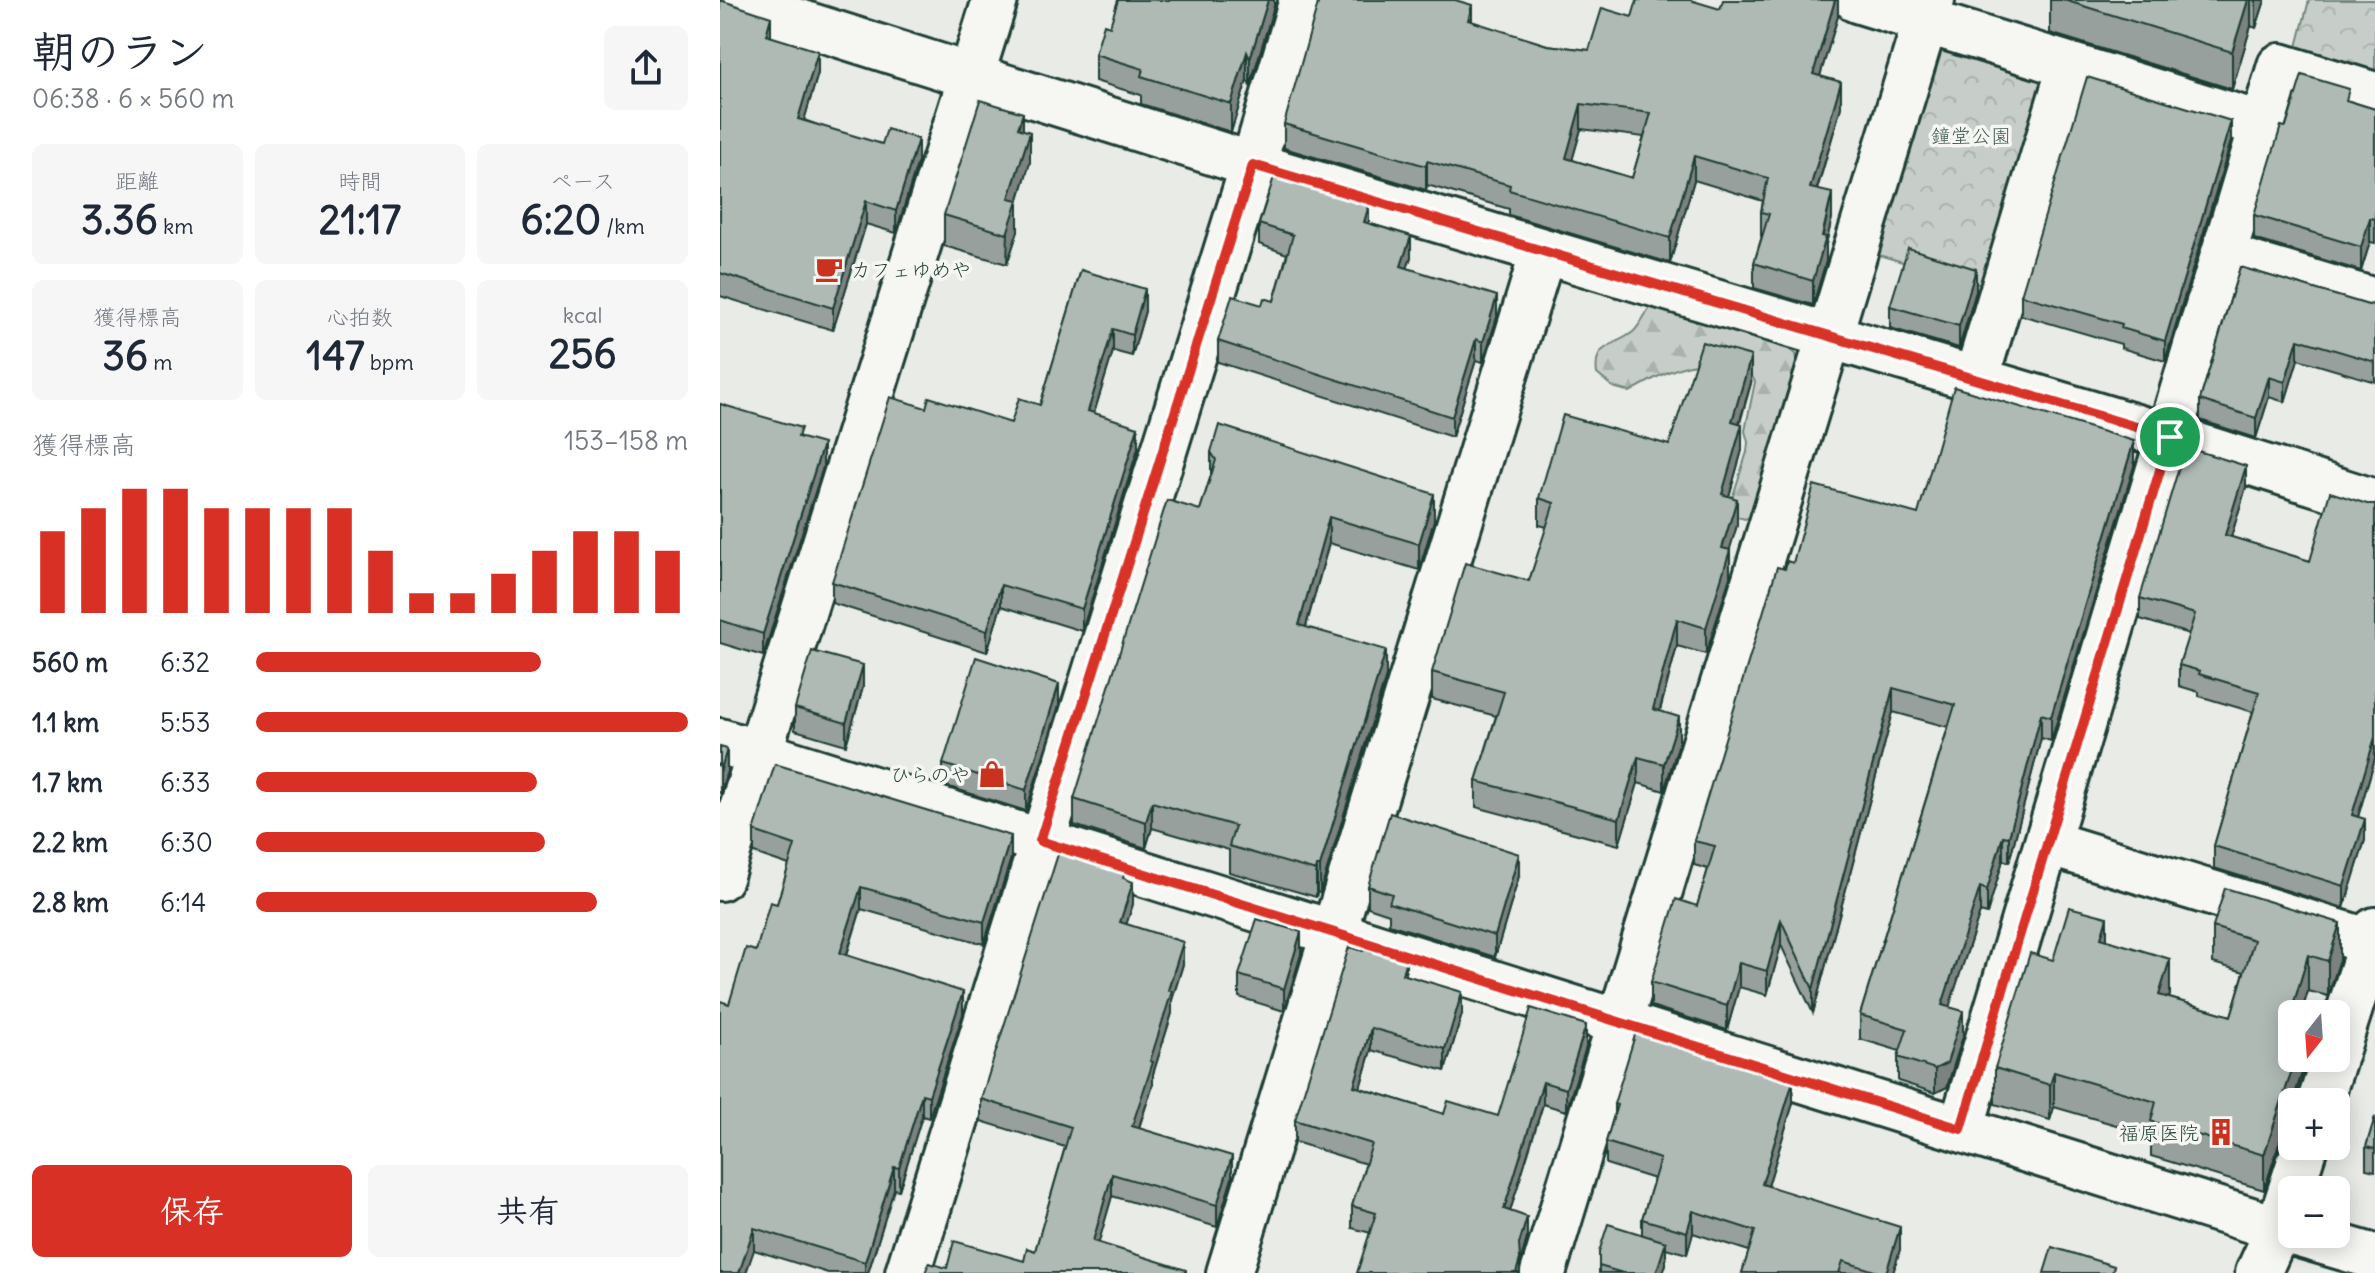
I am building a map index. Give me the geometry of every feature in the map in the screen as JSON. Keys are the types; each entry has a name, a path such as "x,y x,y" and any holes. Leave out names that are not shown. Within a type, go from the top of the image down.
{"street":[{"path":"729,0 1253,165 2170,437 2375,502"},
{"path":"720,878 739,747 995,0"},
{"path":"908,1273 1302,0"},
{"path":"1857,0 1928,11 2070,67 2263,125"},
{"path":"1543,1273 1928,11"},
{"path":"1961,1129 2280,66 2375,95"},
{"path":"1976,379 2070,67"},
{"path":"1229,1273 1543,252"},
{"path":"2224,256 2375,301"},
{"path":"739,747 2278,1229"},
{"path":"2048,843 2371,953 2350,1012"},
{"path":"2258,1273 2278,1247"},
{"path":"2344,1248 2375,1257"}],"green space":[{"path":"2309,0 2375,0 2375,71 2297,47"},
{"name":"鐘堂公園","path":"1936,41 2043,73 2050,86 1985,286 1872,253"},
{"path":"1652,304 1778,341 1796,354 1798,364 1750,517 1733,516 1731,502 1747,452 1745,431 1755,382 1752,376 1720,364 1698,364 1668,372 1630,392 1613,387 1597,374 1598,356 1606,347 1633,332"}],"building":[{"path":"720,0 771,17 766,35 818,51 798,119 882,144 887,129 918,139 896,211 866,201 833,308 720,273"},
{"path":"1118,0 1268,0 1250,59 1247,52 1231,104 1141,76 1143,69 1095,54 1104,24 1110,26"},
{"path":"1319,0 1455,0 1472,5 1468,20 1547,45 1589,50 1602,8 1632,17 1637,0 1690,0 1720,9 1723,0 1835,0 1813,74 1841,82 1810,188 1832,193 1822,236 1826,237 1813,281 1754,263 1769,214 1761,212 1768,178 1694,156 1670,238 1509,190 1510,185 1427,161 1426,166 1284,124","holes":["1581,104 1651,113 1632,178 1566,158"]},
{"path":"2064,0 2248,0 2232,52"},
{"path":"2302,75 2349,89 2346,100 2375,109 2375,219 2370,218 2361,247 2254,215 2281,126 2286,127"},
{"path":"2087,77 2231,121 2165,341 2121,328 2122,324 2021,295"},
{"path":"980,100 1023,113 1018,128 1030,132 1009,198 1018,200 1007,234 944,215"},
{"path":"1274,177 1369,205 1364,222 1411,236 1401,266 1497,296 1483,342 1476,339 1452,417 1218,341 1232,296 1262,305 1264,298 1274,301 1293,235 1259,224"},
{"path":"1908,248 1976,269 1959,326 1890,306"},
{"path":"2240,267 2368,305 2375,304 2375,362 2298,339 2285,382 2269,377 2256,418 2200,400"},
{"path":"1081,270 1145,289 1132,335 1113,329 1088,411 1138,427 1082,609 1001,585 987,631 832,582 890,397 926,408 929,397 1011,423 1019,398 1040,405"},
{"path":"1702,342 1751,356 1732,421 1742,424 1722,494 1737,499 1722,548 1730,550 1706,628 1677,619 1653,709 1679,717 1664,764 1638,757 1619,819 1476,781 1504,692 1432,672 1465,563 1529,581 1554,503 1539,498 1563,415 1669,445"},
{"path":"1954,387 2134,441 2051,717 2041,714 2009,837 2003,836 1987,890 1980,887 1942,1005 1963,1011 1947,1063 1935,1069 1898,1057 1907,1029 1860,1015 1955,705 1893,688 1813,989 1781,920 1767,971 1739,963 1727,1006 1651,982 1676,899 1697,906 1715,846 1694,841 1777,567 1785,569 1787,561 1793,563 1814,485 1918,514"},
{"path":"720,404 801,428 798,437 823,444 763,634 720,620"},
{"path":"1219,425 1434,494 1419,544 1329,517 1299,625 1386,650 1316,871 1229,846 1235,826 1152,802 1146,822 1074,799 1167,500 1200,510 1216,460 1211,452"},
{"path":"2185,447 2246,466 2225,535 2310,561 2330,492 2375,504 2375,737 2352,815 2365,819 2344,886 2214,846 2259,692 2179,665 2195,614 2140,598"},
{"path":"812,651 863,665 846,723 795,708"},
{"path":"976,657 1059,684 1026,790 943,764"},
{"path":"720,747 727,749 720,772"},
{"path":"775,764 1011,836 984,922 861,887 840,953 963,992 929,1096 922,1094 899,1168 894,1167 865,1262 754,1228 739,1273 720,1273 720,1001 729,1004 746,948 756,951 770,902 777,904 795,845 754,831"},
{"path":"1390,813 1519,854 1495,936 1389,903 1392,894 1368,886"},
{"path":"1059,851 1125,872 1123,878 1133,882 1120,922 1183,942 1168,990 1172,991 1150,1061 1153,1062 1132,1126 1232,1156 1217,1205 1112,1174 1093,1241 1186,1270 1186,1273 925,1273 929,1263 947,1268 954,1241 1024,1261 1027,1248 1035,1251 1071,1127 981,1099"},
{"path":"2225,888 2340,923 2328,961 2308,955 2295,1000 2278,1000 2278,1072 2291,1072 2286,1088 2278,1088 2278,1113 2264,1155 2151,1121 2156,1102 2054,1072 2050,1085 1995,1068 2030,953 2053,960 2069,907 2107,917 2101,938 2170,959 2159,995 2231,1016 2254,940 2213,927"},
{"path":"1257,919 1301,932 1284,989 1239,975"},
{"path":"1349,947 1373,950 1406,960 1402,974 1462,992 1445,1049 1371,1028 1354,1086 1444,1114 1448,1101 1498,1116 1531,1008 1586,1025 1566,1089 1543,1082 1504,1209 1527,1217 1519,1244 1520,1259 1516,1273 1357,1273 1376,1213 1352,1206 1372,1144 1295,1120"},
{"path":"1636,1032 1793,1081 1762,1184 1900,1227 1886,1273 1843,1261 1839,1273 1742,1273 1755,1231 1693,1211 1687,1232 1642,1219 1660,1159 1606,1142"},
{"path":"2375,1117 2375,1149 2366,1147"},
{"path":"1608,1224 1666,1242 1656,1273 1623,1273 1599,1266 1599,1252"},
{"path":"2052,1247 2114,1266 2112,1273 2044,1273"}],"place":[{"name":"カフェゆめや","path":"829,269"},
{"name":"ひらのや","path":"992,774"},
{"name":"福原医院","path":"2221,1132"}],"route":[{"path":"1253,165 2170,437 1961,1129 1040,841 1253,165"}]}
